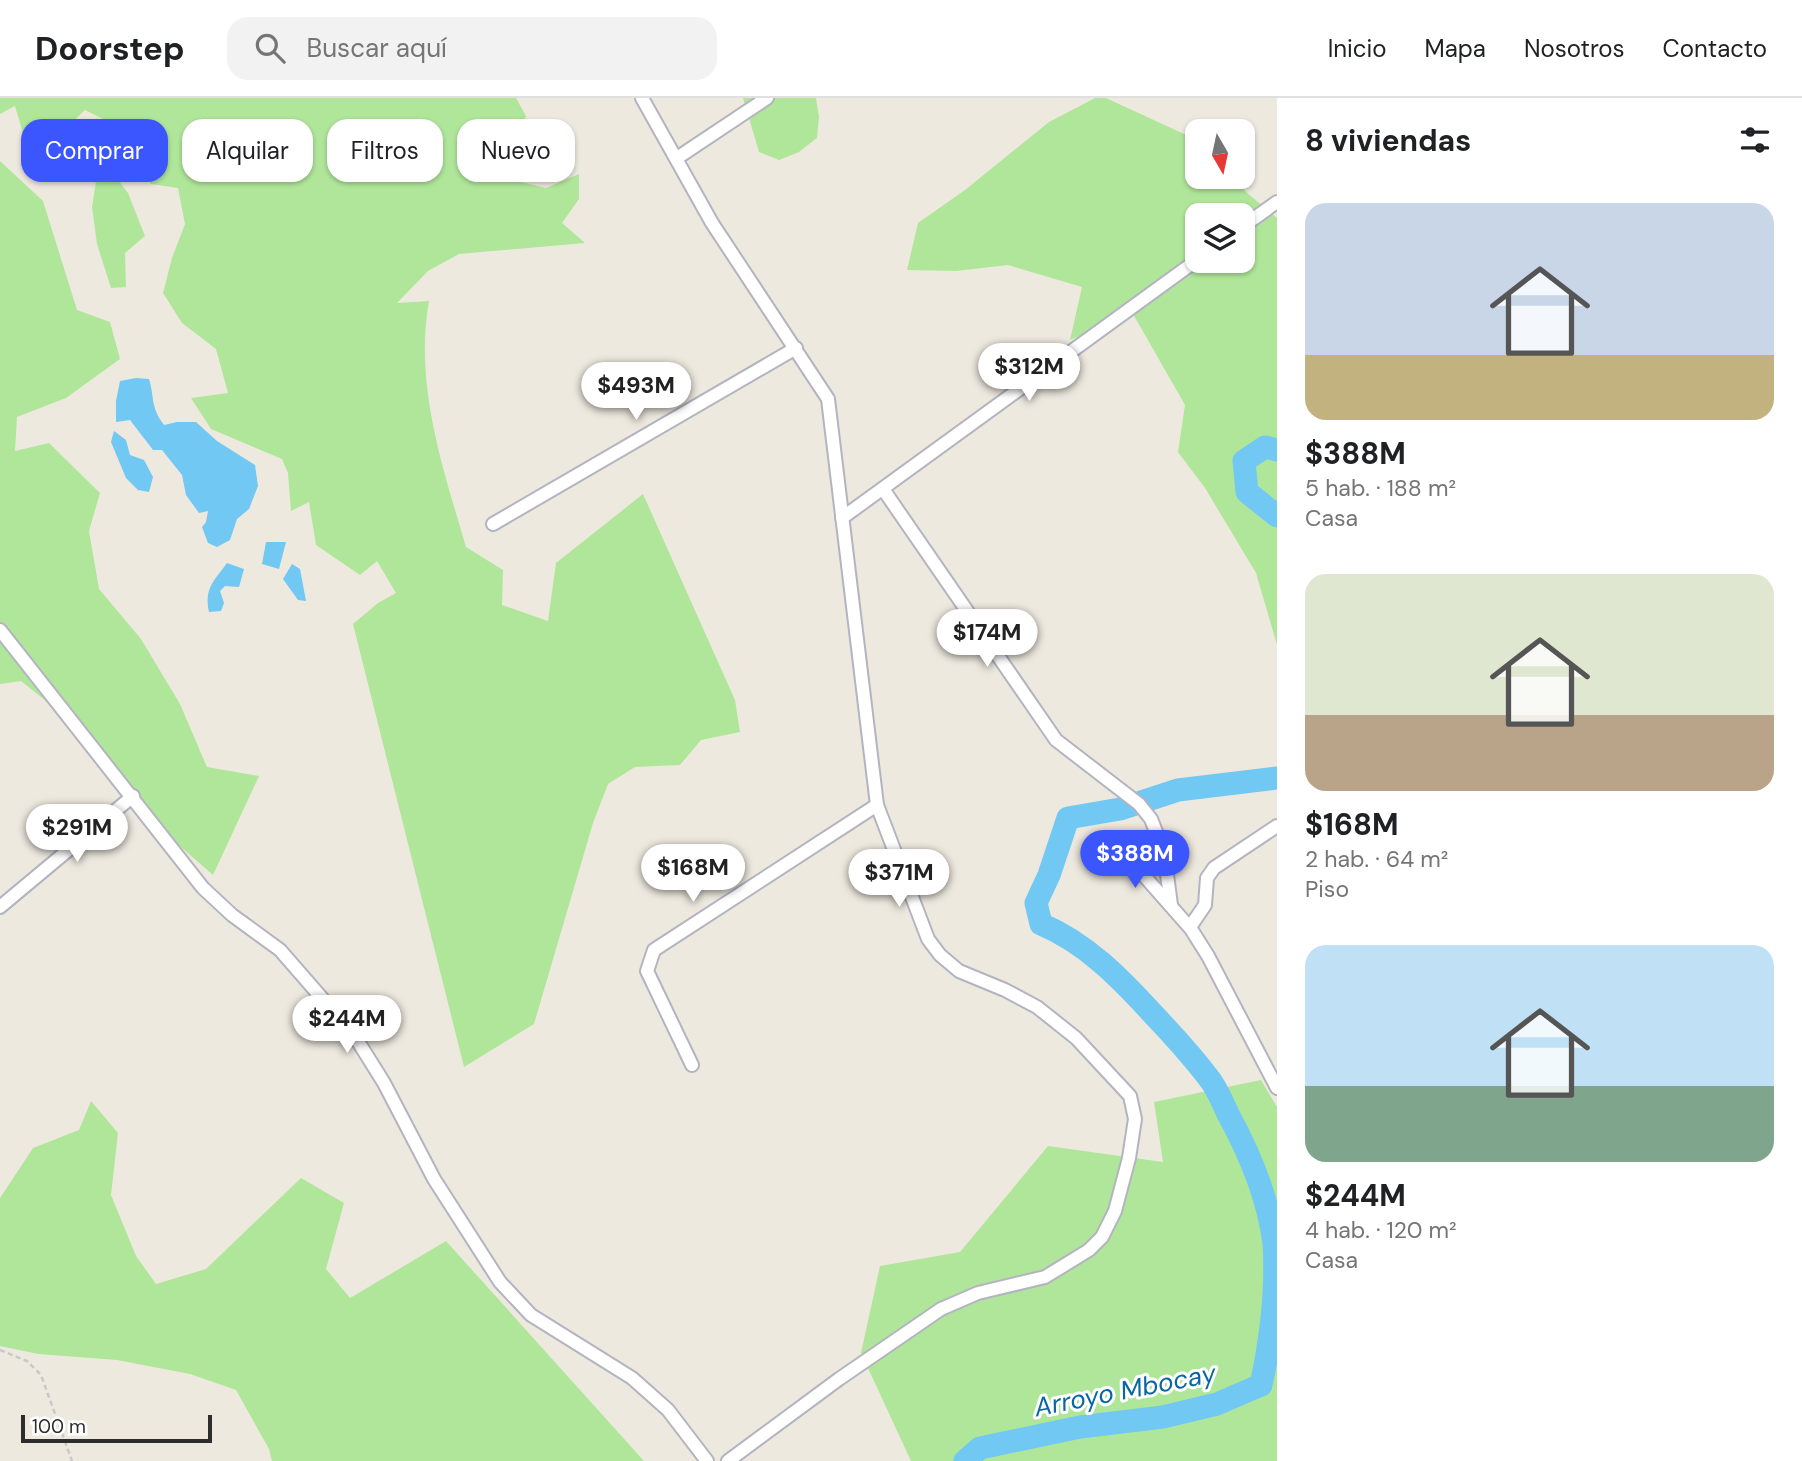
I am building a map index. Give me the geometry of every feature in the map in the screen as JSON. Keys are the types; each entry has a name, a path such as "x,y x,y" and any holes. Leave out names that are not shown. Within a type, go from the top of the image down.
{"street":[{"path":"642,98 712,223 828,399 877,805 928,939 940,955 958,971 1005,990 1037,1007 1076,1038 1130,1096 1135,1119 1129,1158 1115,1211 1102,1237 1089,1250 1045,1277 978,1293 941,1309 839,1379 728,1461"},
{"path":"677,158 767,98"},
{"path":"1255,218 1277,202"},
{"path":"842,518 1185,269"},
{"path":"493,524 796,348"},
{"path":"883,489 1056,740 1139,804 1152,819 1164,852 1171,905"},
{"path":"0,630 203,888 232,915 280,950 354,1035 384,1083 434,1179 500,1282 531,1315 632,1378 667,1410 707,1461"},
{"path":"0,906 133,796"},
{"path":"692,1065 647,971 654,950 877,805"},
{"path":"1189,927 1205,905 1208,878 1214,868 1277,826"},
{"path":"1124,853 1189,927 1208,956 1277,1088"}],"path":[{"path":"0,1350 27,1361 41,1375 72,1461"}],"green space":[{"path":"0,98 516,98 526,116 525,119 457,119 457,182 521,182 546,188 560,182 575,182 575,176 579,174 579,199 562,223 585,243 459,254 428,271 397,303 429,301 425,332 428,395 448,487 466,547 503,570 502,605 548,621 556,563 643,494 735,700 740,732 701,740 680,765 635,767 608,784 593,823 534,1024 464,1067 353,624 378,603 396,593 377,561 360,575 316,545 309,502 291,511 288,473 282,459 211,429 191,398 228,393 216,349 182,323 163,293 185,224 178,188 149,182 168,182 168,119 103,119 85,110 76,119 21,119 21,126 15,106 0,114"},
{"path":"743,98 816,98 819,117 817,138 799,152 779,160 759,152"},
{"path":"1095,98 1106,98 1185,134 1185,189 1244,189 1277,218 1277,645 1256,573 1205,488 1178,452 1185,405 1133,314 1070,340 1082,287 1008,265 956,271 907,270 918,223 965,190 1049,122"},
{"path":"0,161 43,201 77,310 110,322 120,359 66,398 17,417 15,451 49,443 100,493 89,531 99,589 141,639 180,704 207,767 259,776 213,875 150,820 62,714 21,681 0,684"},
{"path":"96,182 120,182 128,193 145,236 125,253 126,287 111,288 97,244 92,207"},
{"path":"1261,1080 1277,1107 1277,1461 911,1461 861,1353 880,1266 960,1252 1048,1146 1163,1162 1154,1102"},
{"path":"91,1101 118,1133 111,1195 136,1256 156,1284 206,1269 301,1178 344,1203 326,1269 350,1298 446,1241 644,1461 272,1461 269,1449 236,1390 190,1374 117,1360 38,1354 0,1346 0,1198 33,1148 79,1130"}],"water":[{"path":"149,379 155,407 164,425 196,422 217,441 255,465 258,486 249,509 237,519 230,540 217,547 208,543 202,527 208,511 199,513 186,495 182,475 162,450 153,450 130,420 116,422 120,381"},
{"path":"114,431 126,440 130,455 144,460 153,477 149,492 138,490 126,478 111,442"},
{"path":"266,542 286,542 279,569 262,564"},
{"path":"227,563 244,569 239,587 225,586 220,591 224,603 221,611 209,612 209,591"},
{"path":"292,564 300,569 306,601 298,600 283,579"}],"waterway":[{"name":"Arroyo Mbocay","path":"1277,450 1265,447 1244,461 1247,492 1277,516"},
{"name":"Arroyo Mbocay","path":"965,1461 980,1448 1080,1427 1163,1417 1217,1404 1261,1385 1272,1314 1274,1243 1263,1193 1244,1145 1214,1085 1190,1055 1115,974 1073,941 1041,924 1036,903 1049,875 1068,818 1120,809 1178,790 1277,778"}]}
